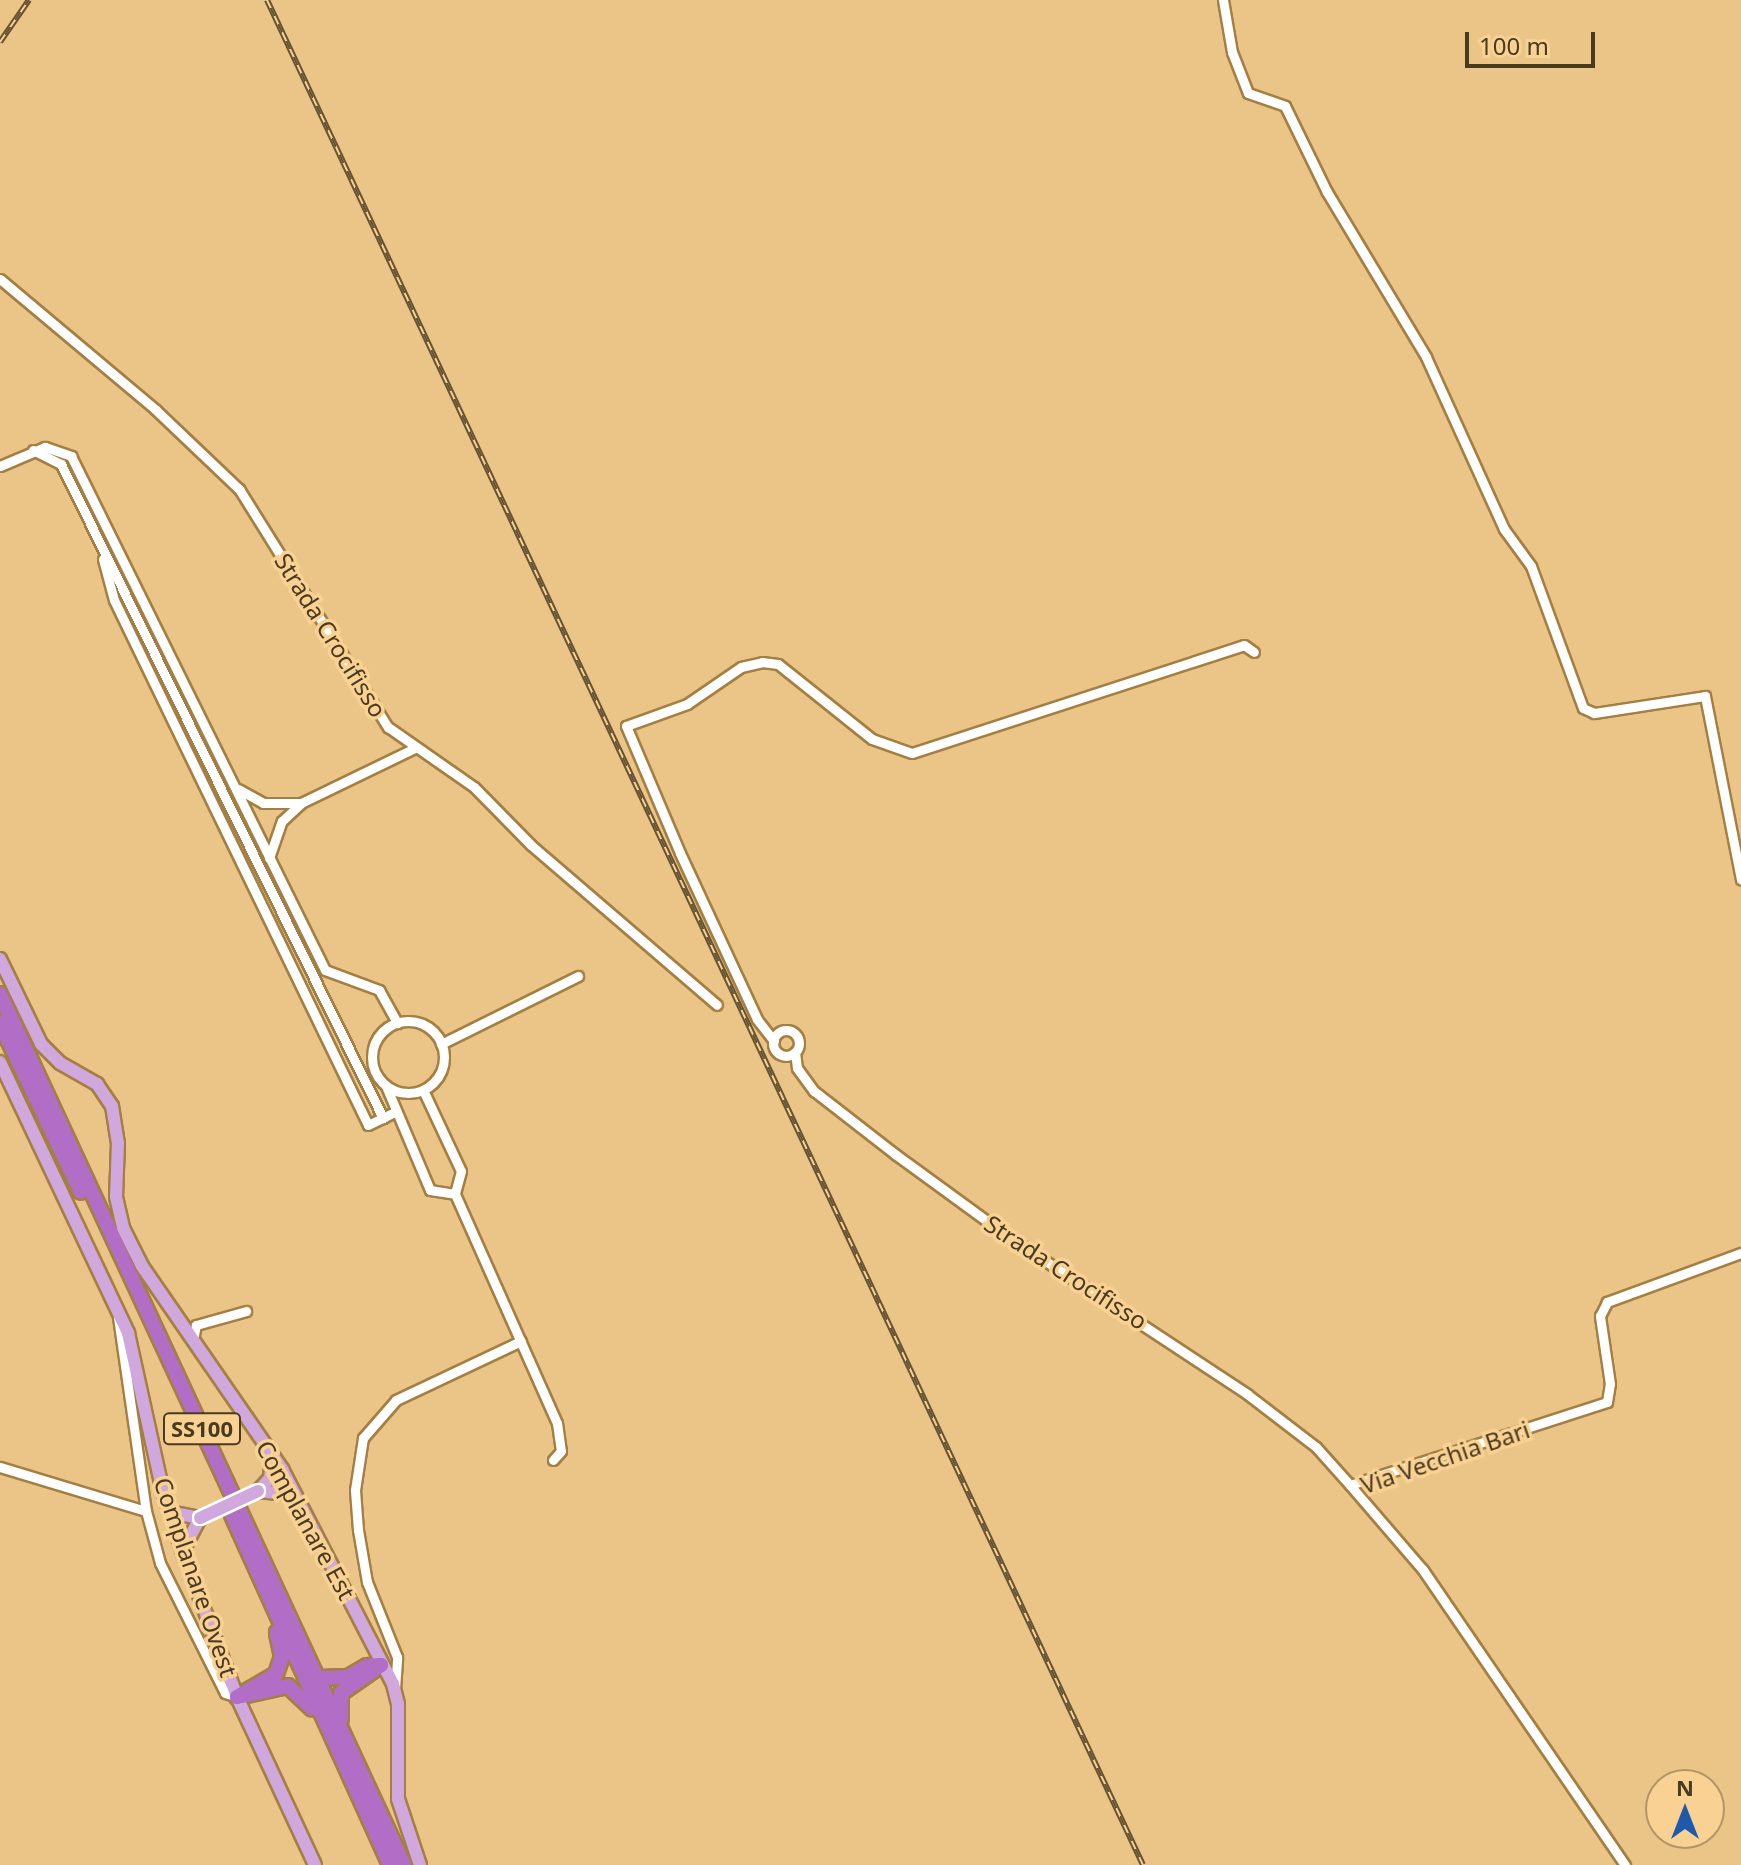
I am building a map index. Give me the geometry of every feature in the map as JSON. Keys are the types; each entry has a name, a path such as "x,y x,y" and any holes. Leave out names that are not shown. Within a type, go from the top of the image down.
{"highway":[{"name":"SS100","path":"0,994 404,1865"},
{"name":"SS100","path":"0,1023 236,1524 390,1865"},
{"name":"SS100","path":"236,1524 282,1649 276,1674 237,1697"},
{"path":"319,1678 348,1677 372,1664 381,1665"},
{"name":"SS100","path":"345,1735 341,1693 381,1665"},
{"name":"SS100","path":"237,1697 288,1686 303,1694 329,1731"}],"main road":[{"name":"Complanare Est","path":"0,959 49,1054 97,1084 112,1106 118,1143 116,1197 123,1228 193,1340 271,1452 395,1692 398,1799 420,1865"},
{"name":"Complanare Ovest","path":"0,1062 118,1310 136,1362 169,1512 183,1553 237,1697 315,1865"},
{"path":"183,1553 185,1539 200,1518 258,1491 270,1478 271,1452"},
{"path":"258,1491 295,1495"},
{"path":"169,1512 200,1518"}],"street":[{"path":"1223,0 1232,52 1248,93 1285,106 1334,205 1426,357 1504,529 1531,566 1583,708 1594,713 1705,696 1741,879"},
{"name":"Strada Crocifisso","path":"0,279 156,410 239,489 388,727 496,806 531,845 717,1005"},
{"path":"0,466 33,450 59,449 71,456 325,970 379,990 397,1023"},
{"path":"33,450 61,464 383,1118"},
{"path":"98,541 114,600 368,1125 393,1113"},
{"name":"Strada Crocifisso","path":"1254,652 1244,645 912,753 872,739 778,664 762,662 741,667 687,704 626,726 757,1019 807,1083 1006,1235 1247,1394 1316,1447 1350,1485"},
{"path":"268,859 282,821 301,803 415,748"},
{"path":"235,787 263,803 301,803"},
{"path":"441,1044 578,976"},
{"path":"757,1019 799,1040 795,1052 807,1083"},
{"path":"386,1086 404,1093 423,1090 443,1065 441,1044 428,1027 397,1023 373,1045 373,1068 386,1086 393,1113 430,1190 455,1194"},
{"path":"774,1041 785,1031"},
{"path":"784,1056 795,1052"},
{"path":"423,1090 461,1171 455,1194 562,1441 553,1460"},
{"name":"Via Vecchia Bari","path":"1625,1865 1423,1570 1350,1485 1607,1402 1610,1384 1600,1327 1602,1307 1613,1299 1741,1253"},
{"path":"118,1310 146,1511 160,1563 225,1693 237,1697"},
{"path":"193,1340 196,1325 246,1311"},
{"path":"395,1692 397,1657 367,1582 358,1530 355,1490 363,1438 396,1400 521,1341"},
{"path":"0,1467 146,1511"}],"railway":[{"path":"0,42 29,0"},
{"path":"267,0 1143,1865"}]}
